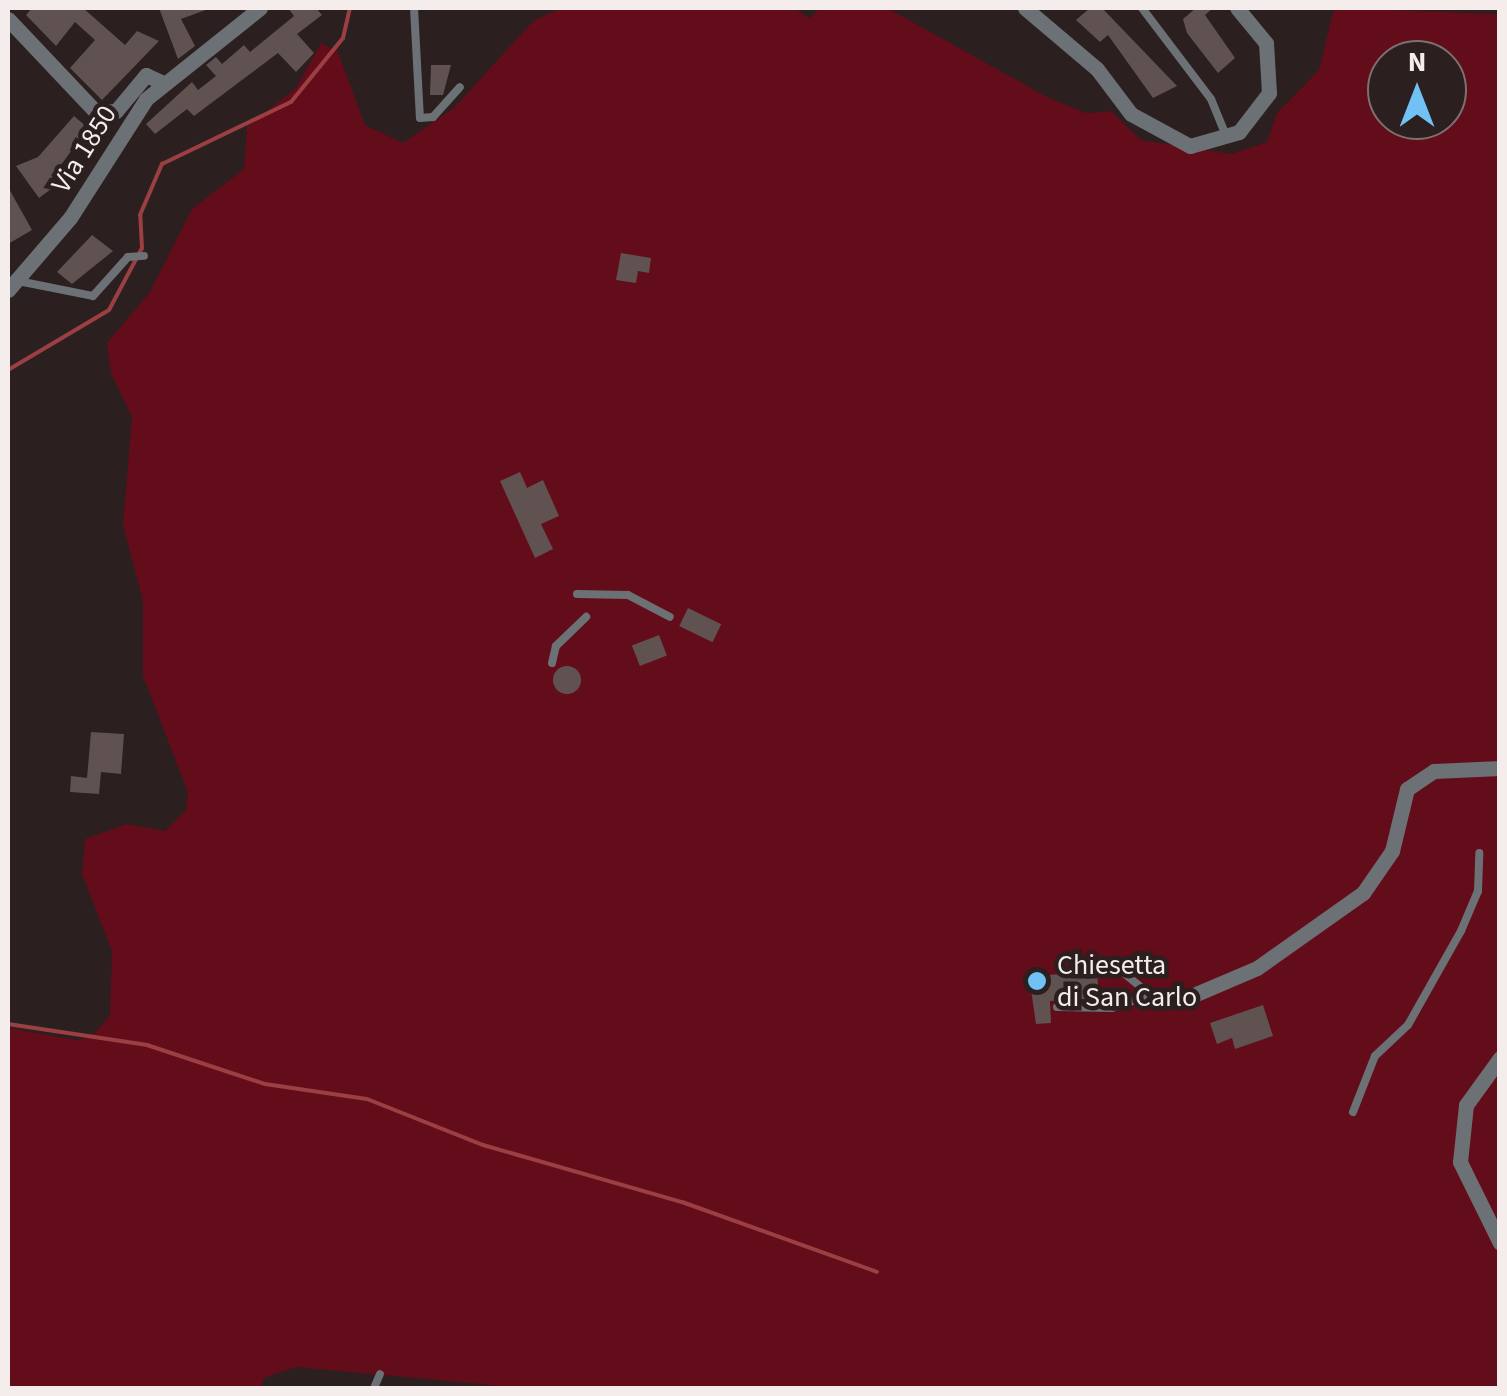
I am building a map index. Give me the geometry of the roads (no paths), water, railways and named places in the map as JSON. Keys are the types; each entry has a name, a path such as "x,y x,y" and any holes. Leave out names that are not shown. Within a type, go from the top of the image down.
{"street":[{"name":"Via 1850","path":"13,286 163,84 260,8"},
{"path":"1025,8 1106,80 1131,114 1190,146 1227,138 1259,112 1270,54 1237,8"},
{"path":"8,20 96,112 116,110 146,75 163,84"},
{"path":"1196,994 1257,968 1363,892 1392,852 1407,789 1433,763 1500,768"},
{"path":"1500,1058 1466,1105 1460,1162 1500,1243"}],"lane":[{"path":"414,8 420,118 433,116 460,87"},
{"path":"1142,8 1211,99 1227,138"},
{"path":"13,286 93,296 139,255"},
{"path":"577,594 628,595 670,617"},
{"path":"552,664 556,646 586,617"},
{"path":"1353,1112 1375,1056 1408,1025 1461,930 1478,891 1479,852"},
{"path":"1126,975 1151,995"},
{"path":"1057,1008 1112,1008 1151,995 1196,994"},
{"path":"374,1388 380,1374"}],"waterway":[{"path":"8,370 109,310 142,248 140,215 162,164 291,102 343,38 350,8"},
{"path":"8,1024 147,1045 265,1084 367,1099 483,1145 682,1202 877,1272"}],"place":[{"name":"Chiesetta di San Carlo","path":"1037,981"}]}
